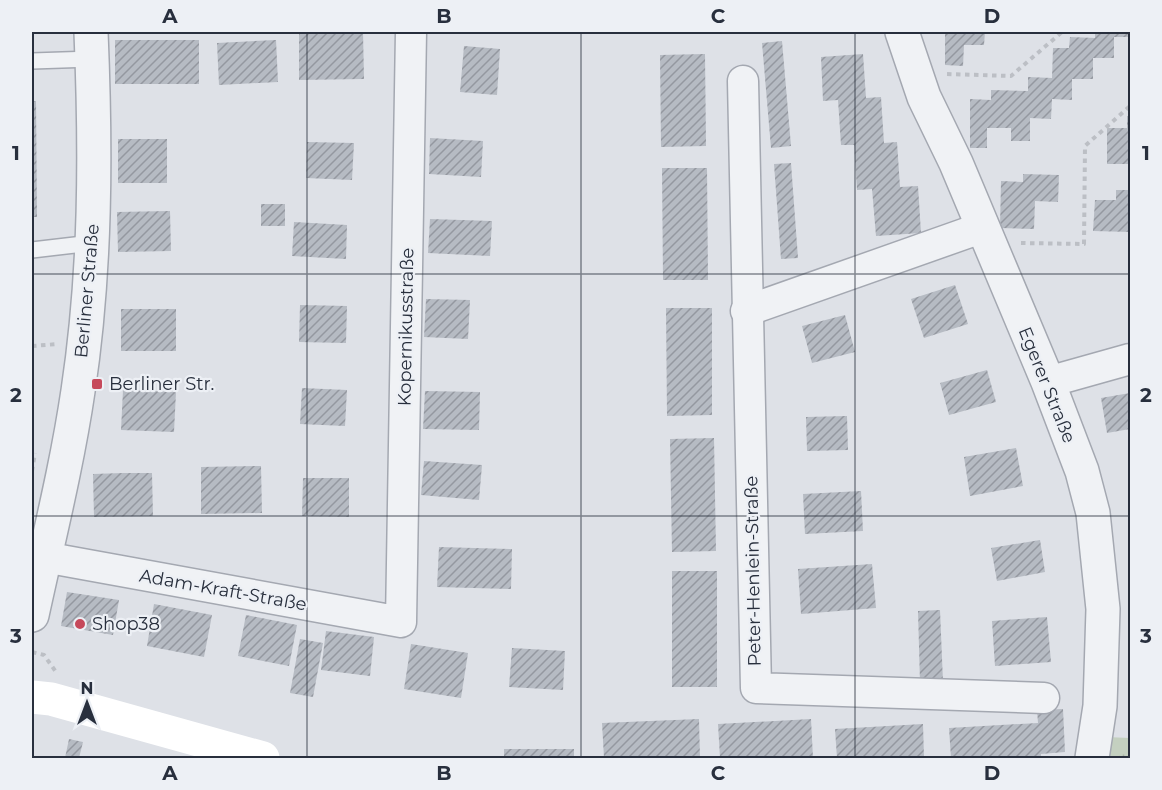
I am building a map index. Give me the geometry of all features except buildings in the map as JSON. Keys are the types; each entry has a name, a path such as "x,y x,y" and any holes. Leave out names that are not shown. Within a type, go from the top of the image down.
{"main road":[{"path":"32,697 51,699 263,759"}],"street":[{"name":"Kopernikusstraße","path":"401,622 411,32"},
{"name":"Egerer Straße","path":"902,32 916,74 1048,382 1082,471 1094,513 1103,609 1100,706 1092,759"},
{"name":"Berliner Straße","path":"32,615 38,574 78,392 92,243 94,192 92,45"},
{"name":"Peter-Henlein-Straße","path":"743,81 746,311 756,688 1044,698"},
{"path":"746,311 984,235"},
{"path":"1048,382 1131,359"},
{"name":"Adam-Kraft-Straße","path":"38,574 401,622"}],"lane":[{"path":"32,61 92,45"},
{"path":"32,250 92,243"}],"path":[{"path":"916,74 1011,76 1062,32"},
{"path":"984,235 1084,244 1085,146 1131,106"}],"green space":[{"path":"1106,737 1130,738 1130,758 1105,758"}],"place":[{"name":"Berliner Str.","path":"97,384"},
{"name":"Shop38","path":"80,624"}]}
